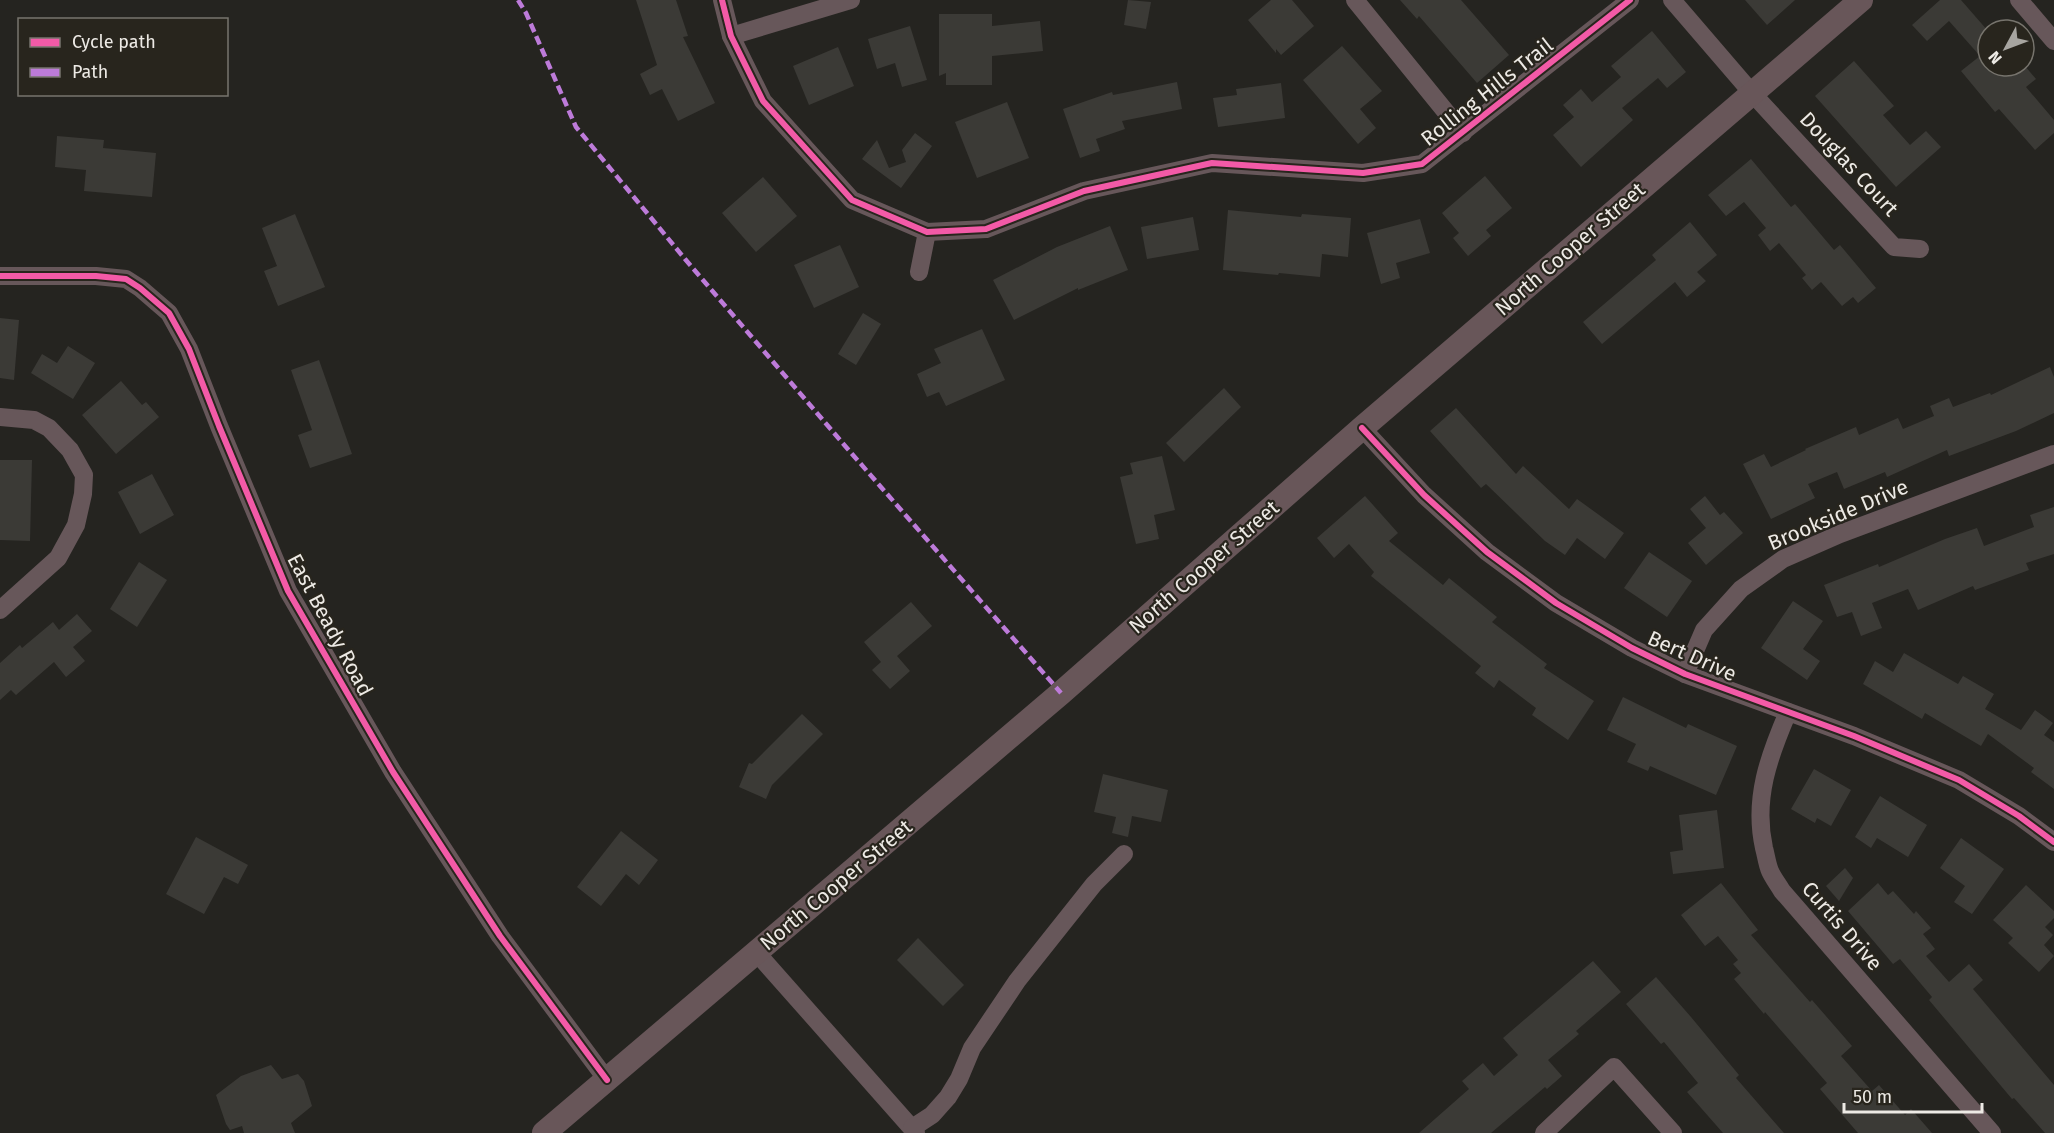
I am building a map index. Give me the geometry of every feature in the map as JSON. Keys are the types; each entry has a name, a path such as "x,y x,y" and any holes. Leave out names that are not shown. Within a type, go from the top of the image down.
{"main road":[{"name":"North Cooper Street","path":"544,1133 1061,693 1362,428 1862,0"}],"street":[{"name":"Rolling Hills Trail","path":"722,0 731,36 763,101 852,200 927,232 987,229 1084,191 1212,163 1363,173 1422,164 1630,0"},
{"path":"731,36 850,0"},
{"path":"1355,0 1463,133"},
{"name":"Douglas Court","path":"1672,0 1752,93 1894,247 1920,249"},
{"path":"2019,0 2054,41"},
{"path":"919,272 927,232"},
{"name":"East Beady Road","path":"0,276 96,276 126,279 169,313 189,349 288,591 393,772 500,936 607,1080"},
{"path":"0,417 34,420 49,428 70,450 84,475 83,494 76,525 57,558 0,610"},
{"name":"Bert Drive","path":"1362,428 1424,495 1487,552 1556,603 1632,648 1685,674 1854,736 1959,780 2019,816 2054,842"},
{"name":"Brookside Drive","path":"1685,674 1704,630 1741,589 1783,559 1840,534 2054,454"},
{"name":"Curtis Drive","path":"1788,712 1774,743 1764,775 1760,808 1762,839 1769,869 1782,891 1992,1133"},
{"path":"756,952 914,1131 948,1097 959,1079 972,1048 1017,981 1094,884 1124,854"},
{"path":"1544,1133 1614,1067 1673,1133"}],"building":[{"path":"636,0 676,0 688,36 683,37 715,103 678,121 662,89 650,95 640,74 657,65"},
{"path":"1128,0 1151,2 1146,29 1124,25"},
{"path":"1271,0 1292,0 1314,26 1281,55 1276,49 1276,53 1248,20"},
{"path":"1400,0 1461,0 1509,55 1477,83 1419,16 1417,19"},
{"path":"1745,0 1795,0 1767,25"},
{"path":"1940,0 1961,0 1977,18 1976,51 1949,21 1927,41 1912,25"},
{"path":"939,14 992,14 992,26 1040,21 1043,51 992,56 992,85 946,85 946,73 939,76"},
{"path":"910,26 927,80 902,87 895,63 877,69 868,39"},
{"path":"1652,31 1686,72 1667,88 1658,78 1622,108 1633,120 1581,167 1553,135 1574,117 1563,105 1581,89 1592,102 1621,77 1611,66"},
{"path":"1342,46 1382,91 1360,109 1376,128 1358,144 1303,80"},
{"path":"838,47 854,86 809,105 793,66"},
{"path":"1976,59 1976,78 2035,78 2026,87 2054,120 2054,133 2035,150 1999,109 1995,112 1961,71"},
{"path":"1854,61 1894,106 1883,115 1910,145 1926,131 1941,147 1896,187 1815,96"},
{"path":"1177,82 1182,109 1122,121 1125,129 1096,139 1100,151 1080,158 1063,109 1112,92 1113,95"},
{"path":"1281,83 1285,118 1218,127 1213,98 1237,95 1236,89"},
{"path":"1007,102 1029,158 977,178 955,122"},
{"path":"915,133 932,146 901,188 862,159 877,140 889,168 906,162 902,150"},
{"path":"57,136 104,140 103,148 156,153 152,197 84,191 86,170 55,167"},
{"path":"1751,159 1791,207 1795,204 1834,250 1840,245 1876,288 1858,303 1853,297 1842,306 1821,282 1812,290 1802,278 1806,275 1779,243 1770,251 1758,235 1766,228 1744,202 1726,216 1708,195"},
{"path":"1485,176 1512,208 1486,230 1491,236 1468,256 1453,238 1459,233 1442,213"},
{"path":"763,177 797,216 756,252 722,213"},
{"path":"1228,210 1301,217 1302,214 1351,218 1348,257 1322,254 1320,277 1223,270"},
{"path":"295,214 325,287 278,306 264,271 277,266 262,228"},
{"path":"1193,217 1199,250 1147,259 1141,227"},
{"path":"1420,219 1430,253 1396,263 1400,278 1381,284 1367,233"},
{"path":"1690,222 1717,255 1697,272 1706,281 1687,297 1675,282 1602,344 1583,322 1656,260 1652,255"},
{"path":"1110,226 1128,270 1078,290 1078,288 1014,320 993,280 1057,247"},
{"path":"840,245 859,287 814,308 794,265"},
{"path":"863,313 881,324 856,365 838,354"},
{"path":"0,318 19,320 14,380 0,378"},
{"path":"982,329 1005,380 946,406 939,392 927,397 917,374 941,363 934,349"},
{"path":"68,346 95,363 73,399 31,373 42,354 57,363"},
{"path":"319,360 352,454 310,468 298,435 312,430 291,370"},
{"path":"2050,367 2054,377 2054,413 2016,431 1949,456 1947,450 1887,477 1885,472 1844,489 1837,472 1808,484 1815,498 1771,519 1743,464 1764,454 1771,467 1805,449 1856,427 1859,435 1898,418 1903,429 1934,416 1930,406 1949,398 1953,407 1990,393 1991,395"},
{"path":"121,381 142,405 146,402 159,417 116,454 82,415"},
{"path":"1224,388 1241,407 1184,462 1166,443"},
{"path":"1456,408 1516,474 1523,466 1569,509 1577,499 1624,533 1605,559 1577,538 1565,555 1545,541 1486,484 1481,488 1430,431"},
{"path":"1162,456 1175,510 1154,515 1159,539 1136,544 1120,477 1133,474 1130,463"},
{"path":"0,460 32,460 30,541 0,540"},
{"path":"152,474 174,515 140,534 118,492"},
{"path":"1365,496 1398,533 1389,541 1443,585 1449,578 1497,617 1492,622 1547,664 1544,668 1594,701 1568,740 1532,715 1536,708 1499,680 1494,688 1475,673 1481,666 1371,576 1374,572 1349,544 1334,558 1317,538"},
{"path":"1705,496 1720,515 1724,512 1743,533 1706,565 1688,543 1706,528 1690,509"},
{"path":"2054,507 2054,554 2026,563 2029,570 1975,590 1973,586 1918,610 1908,589 1872,603 1882,628 1861,636 1852,612 1837,617 1824,585 1878,564 1879,567 1977,528 1984,546 2034,527 2030,515"},
{"path":"1649,552 1692,581 1667,617 1624,588"},
{"path":"139,562 167,580 137,627 110,609"},
{"path":"1793,601 1823,621 1803,649 1820,661 1807,680 1761,648"},
{"path":"911,602 932,626 897,656 910,671 890,689 872,670 881,662 864,642"},
{"path":"77,614 92,631 73,647 85,661 66,677 54,662 16,695 11,690 0,700 0,663 20,645 22,648 53,622 59,630"},
{"path":"1904,653 1958,684 1963,676 1994,694 1985,709 2021,730 2035,710 2053,723 2044,735 2054,742 2054,789 2031,772 2034,768 1988,734 1981,746 1925,713 1922,719 1863,684 1875,661 1893,672"},
{"path":"1623,697 1686,728 1688,724 1737,746 1716,795 1650,766 1648,771 1627,762 1636,744 1607,730"},
{"path":"802,714 823,734 772,785 766,799 739,787 749,763 752,764"},
{"path":"1814,769 1851,790 1831,826 1817,818 1815,823 1791,809"},
{"path":"1103,774 1168,790 1161,822 1132,816 1128,837 1112,833 1116,817 1094,812"},
{"path":"1880,796 1927,825 1908,857 1877,838 1871,848 1855,837"},
{"path":"1717,810 1724,868 1673,874 1670,852 1683,850 1679,815"},
{"path":"621,831 658,860 639,885 626,874 601,906 577,887"},
{"path":"196,837 248,865 238,884 224,877 204,914 166,894"},
{"path":"1961,838 2004,869 1972,914 1954,902 1965,886 1940,868"},
{"path":"1845,868 1853,878 1839,901 1826,886"},
{"path":"1721,883 1758,930 1751,935 1852,1046 1841,1056 1872,1091 1879,1085 1905,1115 1911,1109 1932,1133 1858,1133 1820,1089 1827,1083 1734,979 1741,973 1733,964 1738,960 1718,936 1705,946 1681,915"},
{"path":"1878,883 1888,895 1893,891 1914,914 1916,911 1931,928 1923,934 1935,949 1926,956 1949,982 1969,964 1983,980 1973,989 2054,1085 2054,1133 2045,1133 2014,1098 2012,1099 1929,1000 1932,997 1900,959 1893,964 1848,911"},
{"path":"2026,885 2054,911 2054,918 2045,927 2053,935 2044,945 2054,956 2039,972 2008,943 2013,938 1993,920"},
{"path":"918,938 964,985 943,1006 897,960"},
{"path":"1593,961 1621,992 1576,1031 1579,1034 1548,1060 1562,1076 1547,1089 1545,1087 1491,1133 1419,1133 1469,1089 1462,1081 1483,1063 1494,1076 1518,1055 1503,1038"},
{"path":"1656,977 1739,1075 1736,1078 1784,1133 1723,1133 1687,1092 1698,1083 1664,1042 1661,1044 1626,1004"},
{"path":"271,1065 282,1079 298,1074 304,1081 312,1106 291,1123 295,1133 244,1133 242,1126 230,1130 216,1095 241,1076"}],"marked path":[{"path":"518,0 526,13 576,127 685,259 846,447 1061,693"}],"cycle path":[{"path":"722,0 731,36 763,101 852,200 927,232 986,229 1084,191 1212,163 1363,173 1422,164 1630,0"},
{"path":"0,276 96,276 126,279 169,313 189,349 288,591 393,772 500,936 607,1080"},
{"path":"1362,428 1424,495 1487,552 1556,603 1632,648 1685,674 1854,736 1959,780 2019,816 2054,842"}]}
